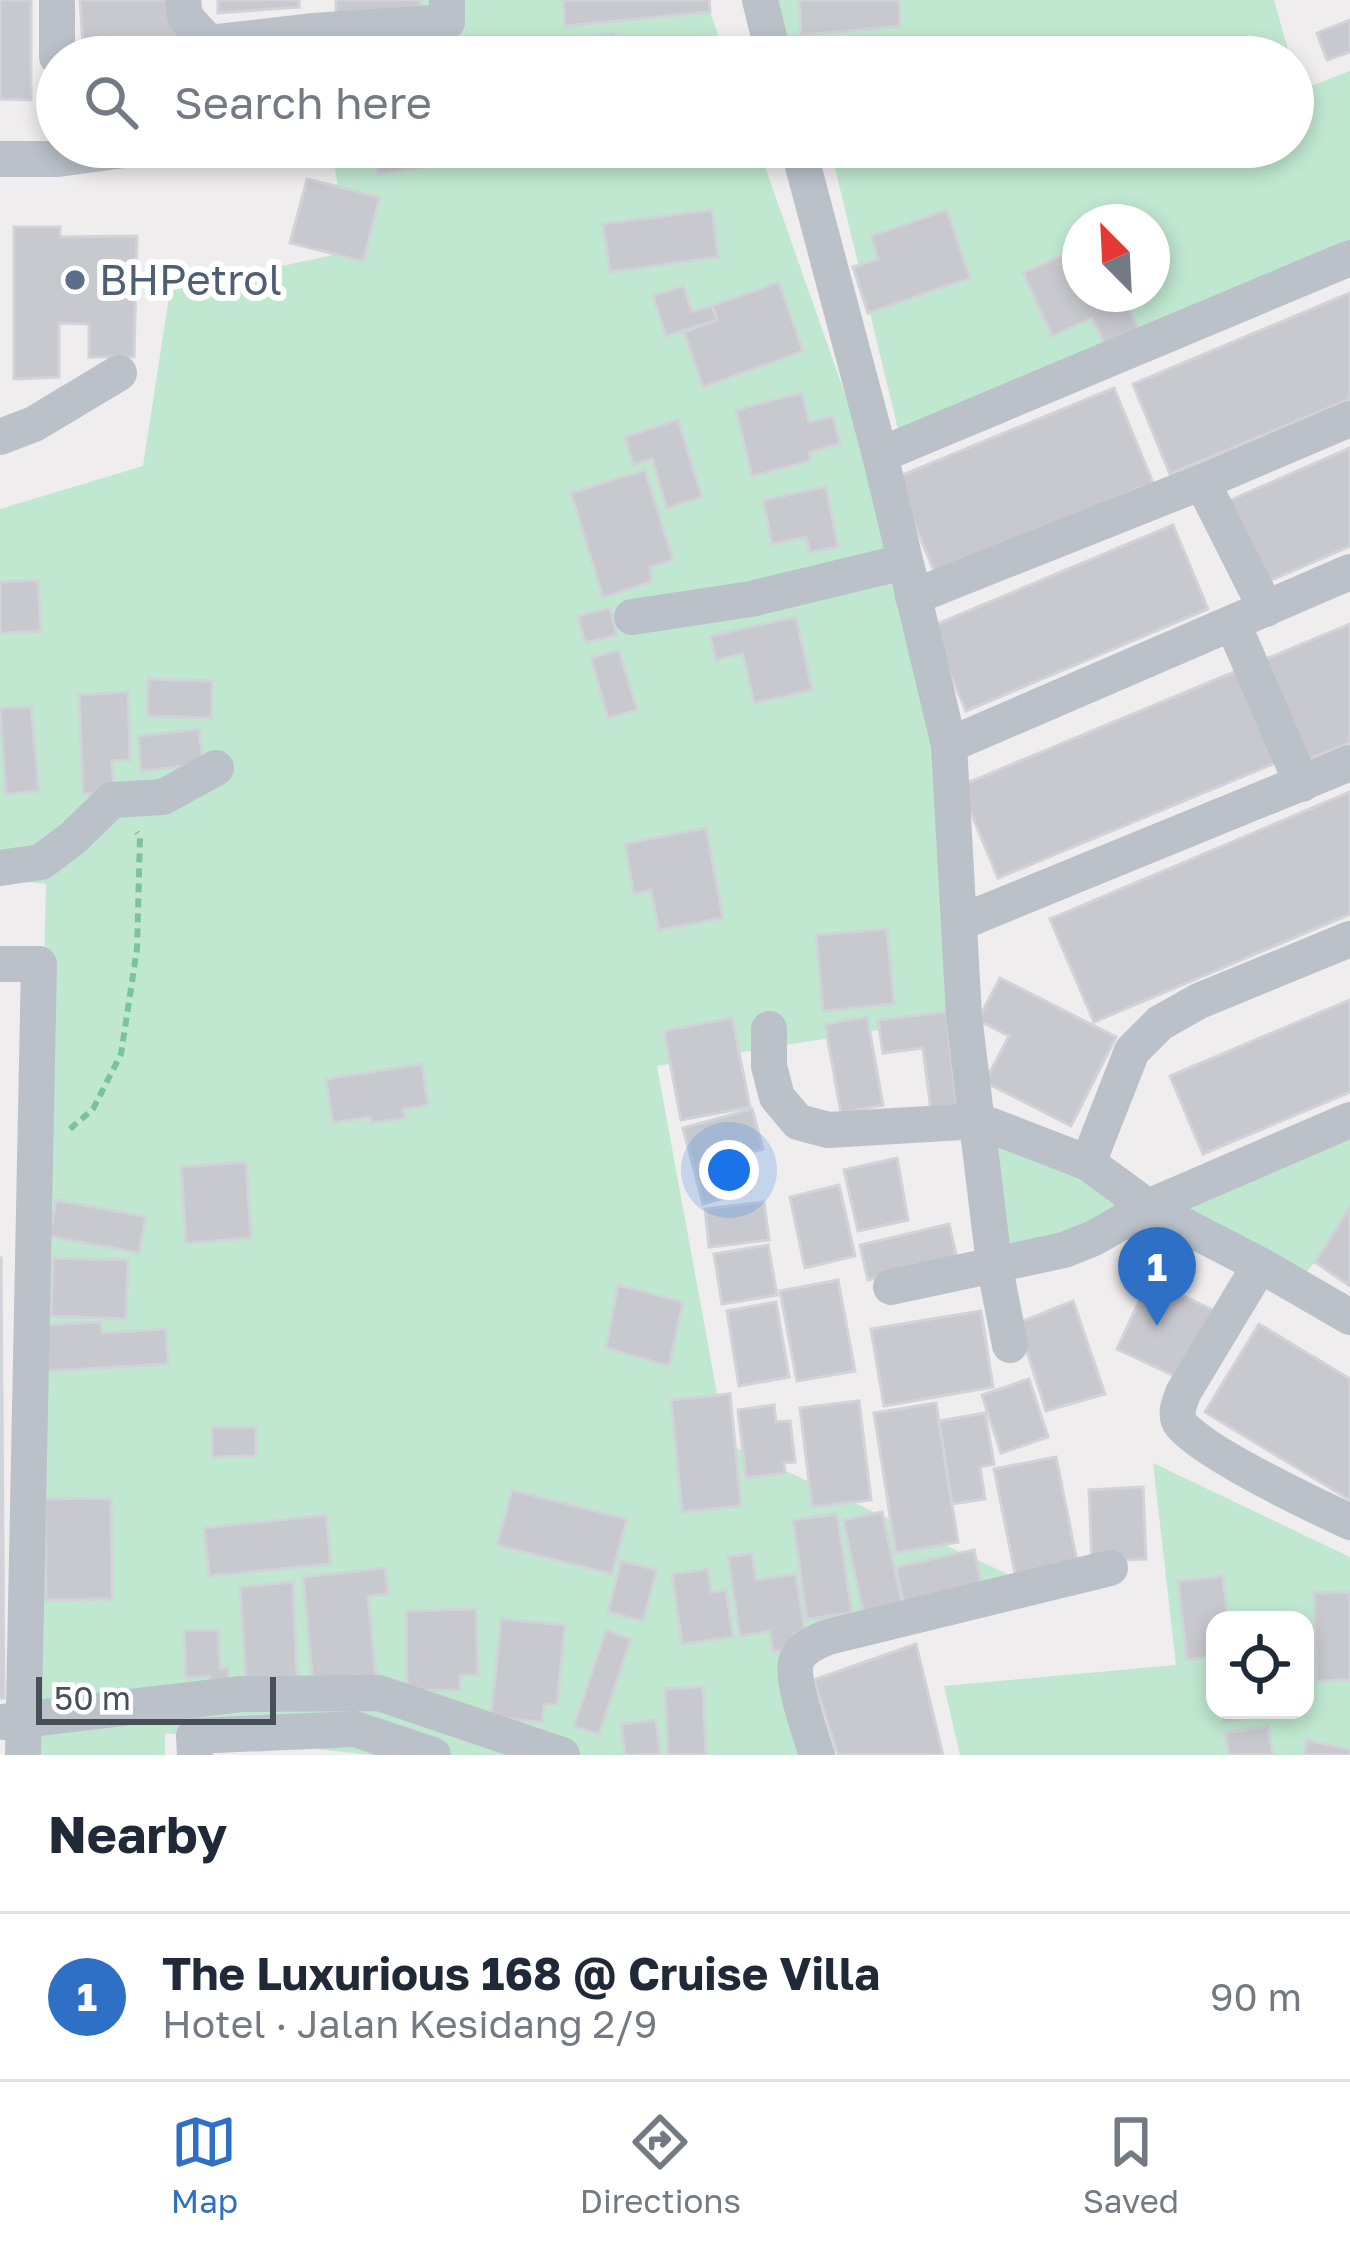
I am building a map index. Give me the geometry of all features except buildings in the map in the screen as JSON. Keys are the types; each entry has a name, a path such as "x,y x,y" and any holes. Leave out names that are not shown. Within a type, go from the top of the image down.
{"street":[{"path":"57,0 57,36"},
{"path":"184,0 185,16 199,36"},
{"path":"760,2 769,36"},
{"path":"251,36 314,15 447,11"},
{"path":"0,159 36,155"},
{"path":"804,168 950,745 964,1016 994,1262 1010,1345"},
{"path":"880,455 1350,258"},
{"path":"0,437 34,424 119,373"},
{"path":"632,616 909,580 1202,482 1350,418"},
{"path":"1202,482 1267,609"},
{"path":"950,745 1350,572"},
{"path":"1233,624 1301,784"},
{"path":"959,923 1350,763"},
{"path":"0,868 41,862 112,800 164,796 216,768"},
{"path":"1088,1163 1132,1051 1160,1023 1199,1000 1350,939"},
{"path":"0,964 39,964 35,1159 17,1212 16,1732 241,1694 379,1694 562,1755"},
{"path":"769,1029 769,1066 777,1097 798,1122 828,1130 979,1120 1088,1163 1148,1207 1350,1317"},
{"path":"890,1286 1064,1250 1148,1207 1350,1120"},
{"path":"1260,1265 1183,1394 1177,1411 1180,1425 1235,1462 1350,1522"},
{"path":"817,1755 794,1672 798,1657 810,1645 828,1636 1110,1568"},
{"path":"452,1718 461,1755"},
{"path":"195,1755 194,1736 356,1730 434,1755"}],"path":[{"path":"35,1159 93,1109 121,1054 137,949 140,837 112,800"}],"green space":[{"path":"381,0 660,0 710,12 719,36 315,36 314,31"},
{"path":"760,0 1274,0 1284,36 783,36"},
{"path":"1350,71 1350,259 902,446 835,168 1314,168 1314,85"},
{"path":"335,168 765,168 904,562 949,745 964,1016 657,1066 726,1443 1016,1578 810,1645 823,1755 372,1755 165,1733 165,1755 23,1755 46,884 0,879 0,509 143,466 170,290 347,252"},
{"path":"979,1124 1148,1207 994,1263"},
{"path":"1350,1135 1350,1207 1301,1278 1183,1208"},
{"path":"1153,1463 1350,1557 1350,1755 960,1755 944,1686 1176,1665"}],"place":[{"name":"BHPetrol","path":"75,280"},
{"name":"The Luxurious 168 @ Cruise Villa","path":"1157,1326"}]}
